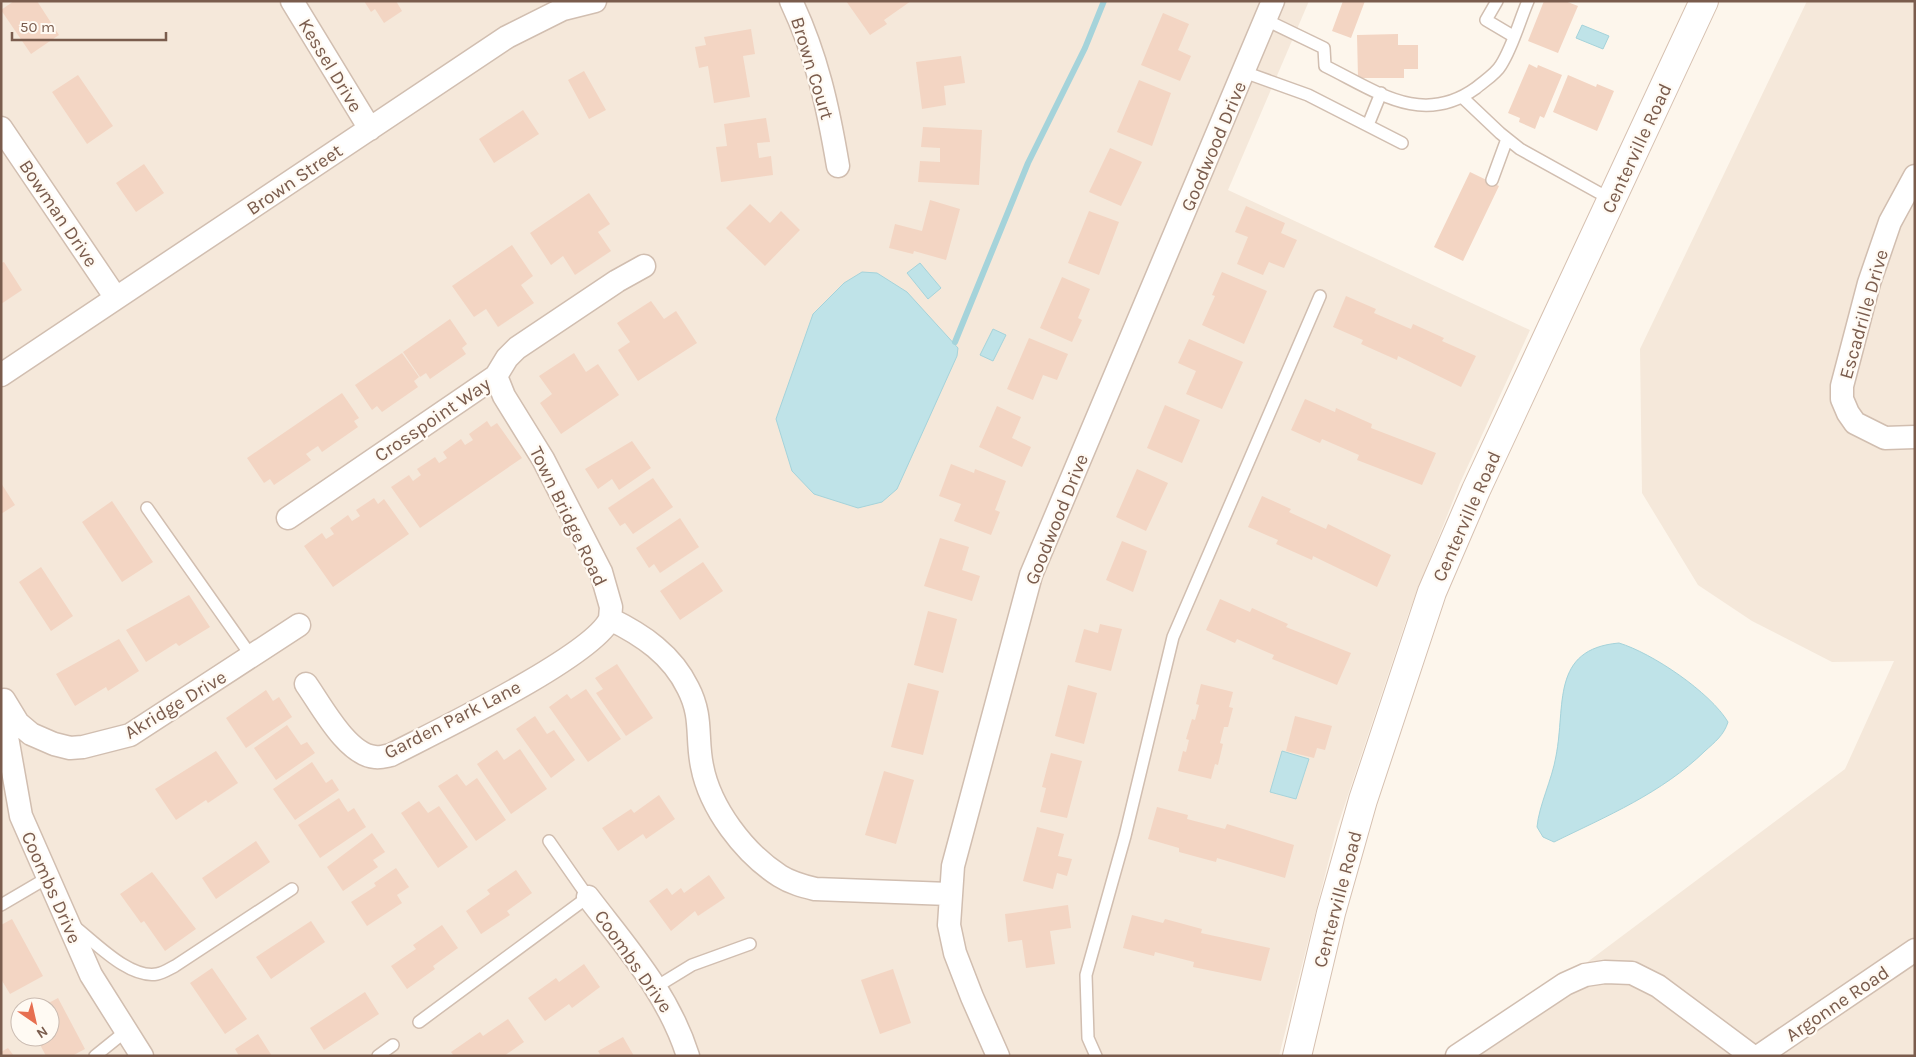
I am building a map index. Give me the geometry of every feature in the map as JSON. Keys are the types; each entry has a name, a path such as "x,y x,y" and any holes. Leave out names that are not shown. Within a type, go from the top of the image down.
{"main road":[{"name":"Centerville Road","path":"1297,1056 1332,914 1363,800 1432,592 1480,482 1704,1"}],"street":[{"name":"Kessel Drive","path":"292,1 370,129"},
{"name":"Brown Street","path":"1,375 525,26 563,9 595,1"},
{"name":"Brown Court","path":"791,1 803,28 827,100 838,166"},
{"name":"Goodwood Drive","path":"998,1056 955,953 949,925 953,866 1031,575 1270,11"},
{"name":"Bowman Drive","path":"1,128 116,298"},
{"name":"Escadrille Drive","path":"1915,176 1890,222 1868,283 1842,386 1842,399 1855,423 1884,438 1915,437"},
{"name":"Crosspoint Way","path":"288,518 496,376 507,358 517,348 617,280 644,266"},
{"name":"Town Bridge Road","path":"496,376 504,396 543,459 600,572 611,607 610,619"},
{"path":"610,619 655,644 671,661 688,688 698,714 701,765 707,786 727,822 744,844 779,875 797,884 815,889 950,894"},
{"name":"Garden Park Lane","path":"306,684 344,738 355,748 377,758 391,754 532,679 582,647 606,628 610,619"},
{"name":"Akridge Drive","path":"1,696 18,722 31,734 54,744 83,747 130,735 299,625"},
{"name":"Coombs Drive","path":"1,703 21,816 64,918 91,975 142,1056"},
{"name":"Coombs Drive","path":"588,896 656,987 673,1016 688,1056"},
{"name":"Argonne Road","path":"1759,1056 1915,950"},
{"path":"1456,1056 1565,984 1585,975 1605,972 1632,973 1658,986 1752,1056"}],"lane":[{"path":"1497,1 1486,20 1513,36"},
{"path":"1270,11 1324,48 1325,66 1405,103 1427,106 1448,104 1462,98 1501,66 1528,1"},
{"path":"1244,72 1308,95 1402,143"},
{"path":"1368,126 1381,93"},
{"path":"1462,98 1520,149 1612,200"},
{"path":"1492,180 1507,139"},
{"path":"1096,1056 1088,1038 1086,975 1124,836 1173,637 1320,296"},
{"path":"147,508 252,657"},
{"path":"419,1022 588,896 549,841"},
{"path":"1,905 47,878"},
{"path":"64,918 130,970 146,974 158,974 175,966 292,889"},
{"path":"656,987 692,965 750,944"},
{"path":"95,1056 126,1031"},
{"path":"378,1056 393,1045"}],"shaded area":[{"path":"1,1 1309,1 1228,190 1530,330 1460,483 1409,612 1337,828 1279,1056 1,1056"},
{"path":"1807,1 1915,1 1915,1056 1462,1056 1845,769 1894,661 1832,662 1752,621 1698,585 1642,493 1640,349"}],"water":[{"path":"1582,25 1609,36 1603,49 1576,38"},
{"path":"920,263 941,288 928,299 907,273"},
{"path":"862,272 877,273 907,292 958,348 957,356 897,489 882,502 858,508 814,494 792,471 776,419 813,314 844,283"},
{"path":"993,329 1006,335 993,361 980,355"},
{"path":"1619,643 1647,655 1679,675 1708,698 1720,710 1728,722 1722,735 1716,741 1671,779 1614,813 1554,842 1543,837 1537,827 1556,756 1565,683 1571,668 1581,656 1597,648"},
{"path":"1282,751 1309,759 1296,799 1270,792"}],"building":[{"path":"14,1 37,1 59,35 31,54 1,10"},
{"path":"364,1 396,1 402,11 384,23 375,9 371,12"},
{"path":"846,1 911,1 884,20 887,24 870,35"},
{"path":"1343,1 1365,1 1351,38 1332,31"},
{"path":"1544,1 1565,1 1578,6 1558,53 1528,41"},
{"path":"1163,13 1189,24 1178,50 1191,56 1180,81 1141,65"},
{"path":"751,29 755,54 743,56 750,97 714,103 708,66 699,68 695,47 706,45 704,37"},
{"path":"1398,34 1398,45 1418,45 1418,69 1404,69 1404,78 1358,78 1357,35"},
{"path":"961,56 965,83 944,86 946,105 922,109 916,62"},
{"path":"1529,64 1537,68 1538,65 1562,75 1544,118 1540,116 1535,129 1519,122 1520,118 1508,113"},
{"path":"584,71 606,110 589,119 568,80"},
{"path":"78,75 113,126 87,144 52,92"},
{"path":"1568,75 1596,87 1597,84 1614,91 1597,131 1553,112"},
{"path":"1139,80 1171,93 1152,146 1117,132"},
{"path":"523,110 539,134 494,163 479,139"},
{"path":"766,118 770,142 757,143 759,158 771,156 773,175 721,182 716,147 727,146 724,124"},
{"path":"923,127 982,130 979,185 918,182 920,161 940,162 940,148 921,147"},
{"path":"1110,148 1142,162 1121,206 1089,192"},
{"path":"144,164 164,193 136,212 116,183"},
{"path":"1470,172 1499,186 1463,261 1434,247"},
{"path":"589,193 610,224 598,232 611,251 575,275 563,256 551,265 530,233"},
{"path":"930,200 960,209 946,260 914,251 913,254 889,248 895,224 922,231"},
{"path":"750,204 770,223 781,211 800,230 765,266 726,228"},
{"path":"1246,206 1285,223 1281,233 1297,240 1284,268 1269,262 1263,275 1237,264 1248,237 1235,232"},
{"path":"1089,211 1119,222 1099,275 1068,263"},
{"path":"512,245 533,276 521,285 534,303 498,327 486,309 474,317 452,286"},
{"path":"4,262 22,290 1,304 1,263"},
{"path":"1222,272 1267,291 1244,344 1202,325 1215,296 1212,295"},
{"path":"1062,277 1090,289 1078,318 1082,320 1072,342 1040,328"},
{"path":"1346,296 1376,309 1374,313 1411,329 1413,324 1444,338 1442,341 1476,356 1461,387 1398,356 1397,360 1361,344 1363,340 1333,327"},
{"path":"651,301 664,319 676,311 697,343 638,381 618,350 630,342 617,323"},
{"path":"450,319 467,344 462,348 466,354 430,379 426,373 420,377 403,352"},
{"path":"1029,338 1068,354 1057,380 1043,375 1033,400 1007,389"},
{"path":"1189,339 1243,362 1222,409 1186,394 1196,371 1178,363"},
{"path":"402,353 419,377 414,381 418,387 382,412 377,406 372,410 355,385"},
{"path":"574,353 586,372 598,364 619,395 561,434 540,403 552,394 539,376"},
{"path":"342,393 359,418 354,421 358,427 322,452 318,446 306,454 311,460 274,485 270,479 264,483 247,458"},
{"path":"1305,399 1335,412 1336,408 1372,424 1371,428 1436,453 1422,485 1357,460 1359,455 1322,439 1320,443 1291,430"},
{"path":"1165,405 1200,420 1182,463 1147,448"},
{"path":"997,406 1021,417 1012,438 1031,447 1022,467 979,447"},
{"path":"487,421 491,427 497,423 522,458 420,528 391,487 409,475 413,481 421,475 417,469 435,457 439,463 447,458 443,452 461,439 465,445 473,440 469,434"},
{"path":"632,441 651,468 619,490 612,479 598,489 585,469"},
{"path":"951,464 974,473 975,469 1006,481 995,510 1000,512 991,535 954,521 961,504 939,496"},
{"path":"1137,469 1168,483 1146,531 1116,517"},
{"path":"653,478 673,507 633,534 625,523 620,526 608,508"},
{"path":"1,483 15,505 1,514"},
{"path":"1262,496 1291,509 1289,512 1326,529 1328,524 1391,555 1377,587 1313,556 1312,560 1276,544 1278,540 1248,527"},
{"path":"374,498 378,504 384,499 409,534 333,587 304,546 322,533 326,539 334,534 330,528 348,515 352,521 360,516 356,510"},
{"path":"112,501 153,562 122,582 82,522"},
{"path":"680,518 699,547 660,573 654,564 649,568 636,548"},
{"path":"940,538 969,547 962,570 980,576 972,601 924,586"},
{"path":"1122,541 1147,551 1133,592 1106,580"},
{"path":"703,562 723,591 680,620 660,591"},
{"path":"41,567 73,616 51,631 19,582"},
{"path":"189,595 210,627 179,646 176,643 146,662 126,630"},
{"path":"1220,599 1250,612 1252,608 1288,624 1286,627 1351,653 1337,685 1272,659 1274,655 1237,639 1235,643 1206,630"},
{"path":"928,611 957,619 943,673 914,665"},
{"path":"1100,624 1122,629 1111,671 1075,662 1084,629 1098,633"},
{"path":"119,639 139,671 108,691 106,687 75,706 56,674"},
{"path":"617,664 653,718 626,736 596,693 603,689 595,678"},
{"path":"908,683 939,691 923,755 891,747"},
{"path":"1201,684 1233,692 1229,707 1233,708 1228,727 1224,727 1220,743 1223,744 1218,765 1215,764 1211,779 1178,771 1183,751 1186,752 1189,740 1186,739 1192,719 1195,720 1199,705 1196,704"},
{"path":"1068,685 1097,693 1084,744 1055,736"},
{"path":"586,689 621,739 588,762 549,707 567,694 571,699"},
{"path":"266,690 273,701 279,697 292,717 246,748 226,718"},
{"path":"535,716 547,734 554,730 575,760 551,778 516,729"},
{"path":"1295,716 1332,726 1325,750 1317,748 1314,758 1286,751"},
{"path":"287,725 301,745 307,742 315,753 276,780 254,748"},
{"path":"520,749 547,789 511,814 477,764 497,750 504,760"},
{"path":"216,751 238,783 208,803 206,800 176,820 155,789"},
{"path":"1051,753 1082,761 1067,818 1040,812 1046,788 1042,787"},
{"path":"312,762 326,783 332,779 339,790 295,820 273,789"},
{"path":"884,771 914,780 896,844 865,835"},
{"path":"457,774 466,786 477,778 506,820 476,841 438,786"},
{"path":"659,795 675,819 646,839 643,834 618,851 602,828 631,809 634,813"},
{"path":"339,798 348,812 354,808 366,827 320,858 298,825"},
{"path":"419,801 428,813 439,806 468,847 438,868 401,813"},
{"path":"1157,807 1188,815 1187,819 1225,829 1227,824 1294,845 1285,878 1217,858 1216,862 1179,852 1179,848 1148,839"},
{"path":"1037,827 1064,834 1058,856 1072,859 1067,876 1057,873 1053,889 1023,881"},
{"path":"372,833 385,852 373,860 378,867 343,891 327,867"},
{"path":"256,841 270,862 216,899 202,878"},
{"path":"396,868 409,887 397,895 402,903 367,926 351,902 376,886 374,883"},
{"path":"516,870 532,893 507,911 510,915 481,934 466,911 490,894 487,890"},
{"path":"152,872 196,929 165,951 144,921 141,923 120,894"},
{"path":"709,875 725,898 698,916 695,911 671,931 649,901 667,888 672,895 681,888 684,893"},
{"path":"1068,905 1071,928 1050,931 1055,964 1026,968 1022,940 1008,942 1005,914"},
{"path":"1132,915 1163,923 1165,919 1202,929 1201,933 1270,948 1261,981 1193,967 1194,962 1155,952 1154,956 1123,948"},
{"path":"12,919 43,976 10,994 1,979 1,925"},
{"path":"311,921 325,942 271,979 256,957"},
{"path":"442,925 458,948 433,966 435,969 407,989 391,966 416,949 413,945"},
{"path":"584,964 600,987 572,1008 569,1004 545,1021 528,998 556,978 559,982"},
{"path":"212,968 247,1019 225,1034 190,983"},
{"path":"893,969 911,1023 880,1034 861,980"},
{"path":"365,992 379,1014 324,1050 310,1028"},
{"path":"60,1002 85,1049 72,1056 46,1056 41,1047 60,1047"},
{"path":"508,1019 524,1042 504,1056 454,1056 451,1052 480,1032 483,1036"},
{"path":"258,1034 272,1056 239,1056 235,1049"},
{"path":"623,1037 634,1056 601,1056 598,1051"},
{"path":"8,1048 14,1056 1,1056 1,1052"}],"waterway":[{"path":"955,342 1028,163 1085,48 1104,1"}]}
